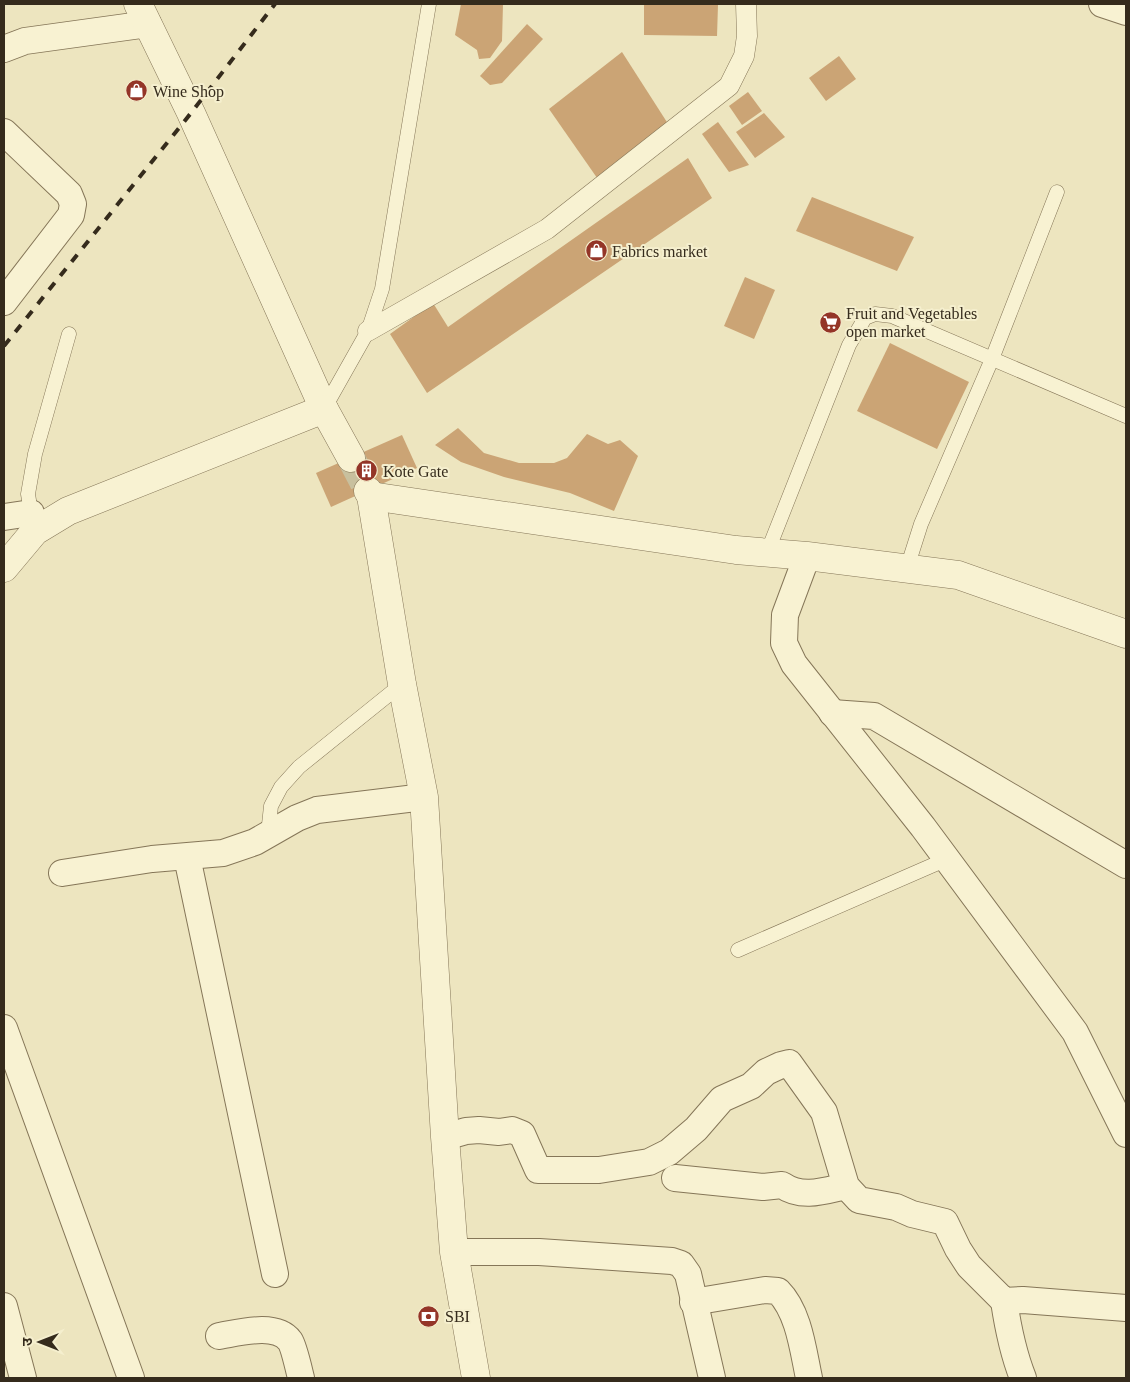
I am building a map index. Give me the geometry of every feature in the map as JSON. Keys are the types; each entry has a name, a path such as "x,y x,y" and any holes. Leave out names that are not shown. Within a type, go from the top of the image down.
{"street":[{"path":"368,331 547,229 729,86 744,56 748,36 746,4"},
{"path":"1102,4 1126,12"},
{"path":"4,50 25,41 143,14 191,113 324,409 350,458"},
{"path":"4,132 69,194 73,204 71,215 4,302"},
{"path":"4,517 33,522 68,511 324,409"},
{"path":"476,1378 454,1252 424,797 402,684 370,493 736,550 807,556 958,575 1126,634"},
{"path":"4,568 33,522"},
{"path":"807,556 785,615 784,643 794,664 947,859 1075,1032 1126,1134"},
{"path":"832,713 874,716 1126,865"},
{"path":"62,873 152,859 223,853 255,842 297,818 317,810 424,797"},
{"path":"187,857 275,1274"},
{"path":"4,1028 131,1378"},
{"path":"445,1137 466,1131 499,1132 512,1130 522,1134 538,1170 598,1170 649,1162 669,1152 696,1129 722,1099 751,1086 766,1072 781,1064 790,1063 824,1112 846,1186 859,1200 896,1207 912,1214 945,1222 958,1249 969,1266 1004,1301 1009,1336 1023,1378"},
{"path":"675,1178 762,1186 782,1185 792,1191 812,1193 846,1186"},
{"path":"454,1252 539,1252 672,1261 681,1264 688,1274 712,1378"},
{"path":"693,1302 765,1290 778,1291 785,1298 796,1324 810,1378"},
{"path":"1004,1301 1023,1300 1126,1308"},
{"path":"4,1306 23,1378"},
{"path":"219,1336 263,1329 281,1334 290,1341 302,1378"}],"lane":[{"path":"324,409 368,331 382,289 429,4"},
{"path":"907,568 921,524 992,359 1057,192"},
{"path":"767,553 849,345 865,318 875,314 892,316 1126,416"},
{"path":"33,522 28,494 35,454 68,334"},
{"path":"268,834 271,806 281,787 299,767 402,684"},
{"path":"738,950 947,859"}],"building":[{"path":"461,4 503,4 502,41 490,58 479,59 477,50 455,35"},
{"path":"644,4 718,4 717,36 644,35"},
{"path":"527,24 543,39 502,83 490,85 480,76"},
{"path":"622,52 672,130 602,185 549,109"},
{"path":"839,56 856,79 826,101 809,78"},
{"path":"748,92 762,111 742,125 729,106"},
{"path":"764,113 785,137 755,158 736,132"},
{"path":"718,122 749,165 729,172 702,134"},
{"name":"Fabrics market","path":"688,158 712,198 427,393 390,334 433,303 448,327"},
{"path":"812,197 914,237 897,271 796,231"},
{"path":"745,277 775,290 754,339 724,326"},
{"path":"890,343 969,382 937,449 857,411"},
{"path":"458,428 484,453 519,463 554,463 567,458 587,434 608,444 620,440 638,456 614,511 570,493 504,477 461,462 435,445"},
{"name":"Kote Gate","path":"402,435 417,468 331,507 316,473"}],"tunnel":[{"path":"351,458 368,491"}],"railway":[{"path":"4,346 191,113 275,4"}],"place":[{"name":"Wine Shop","path":"137,91"},
{"name":"Fabrics market","path":"596,251"},
{"name":"Fruit and Vegetables open market","path":"830,322"},
{"name":"Kote Gate","path":"367,471"},
{"name":"SBI","path":"429,1316"}]}
